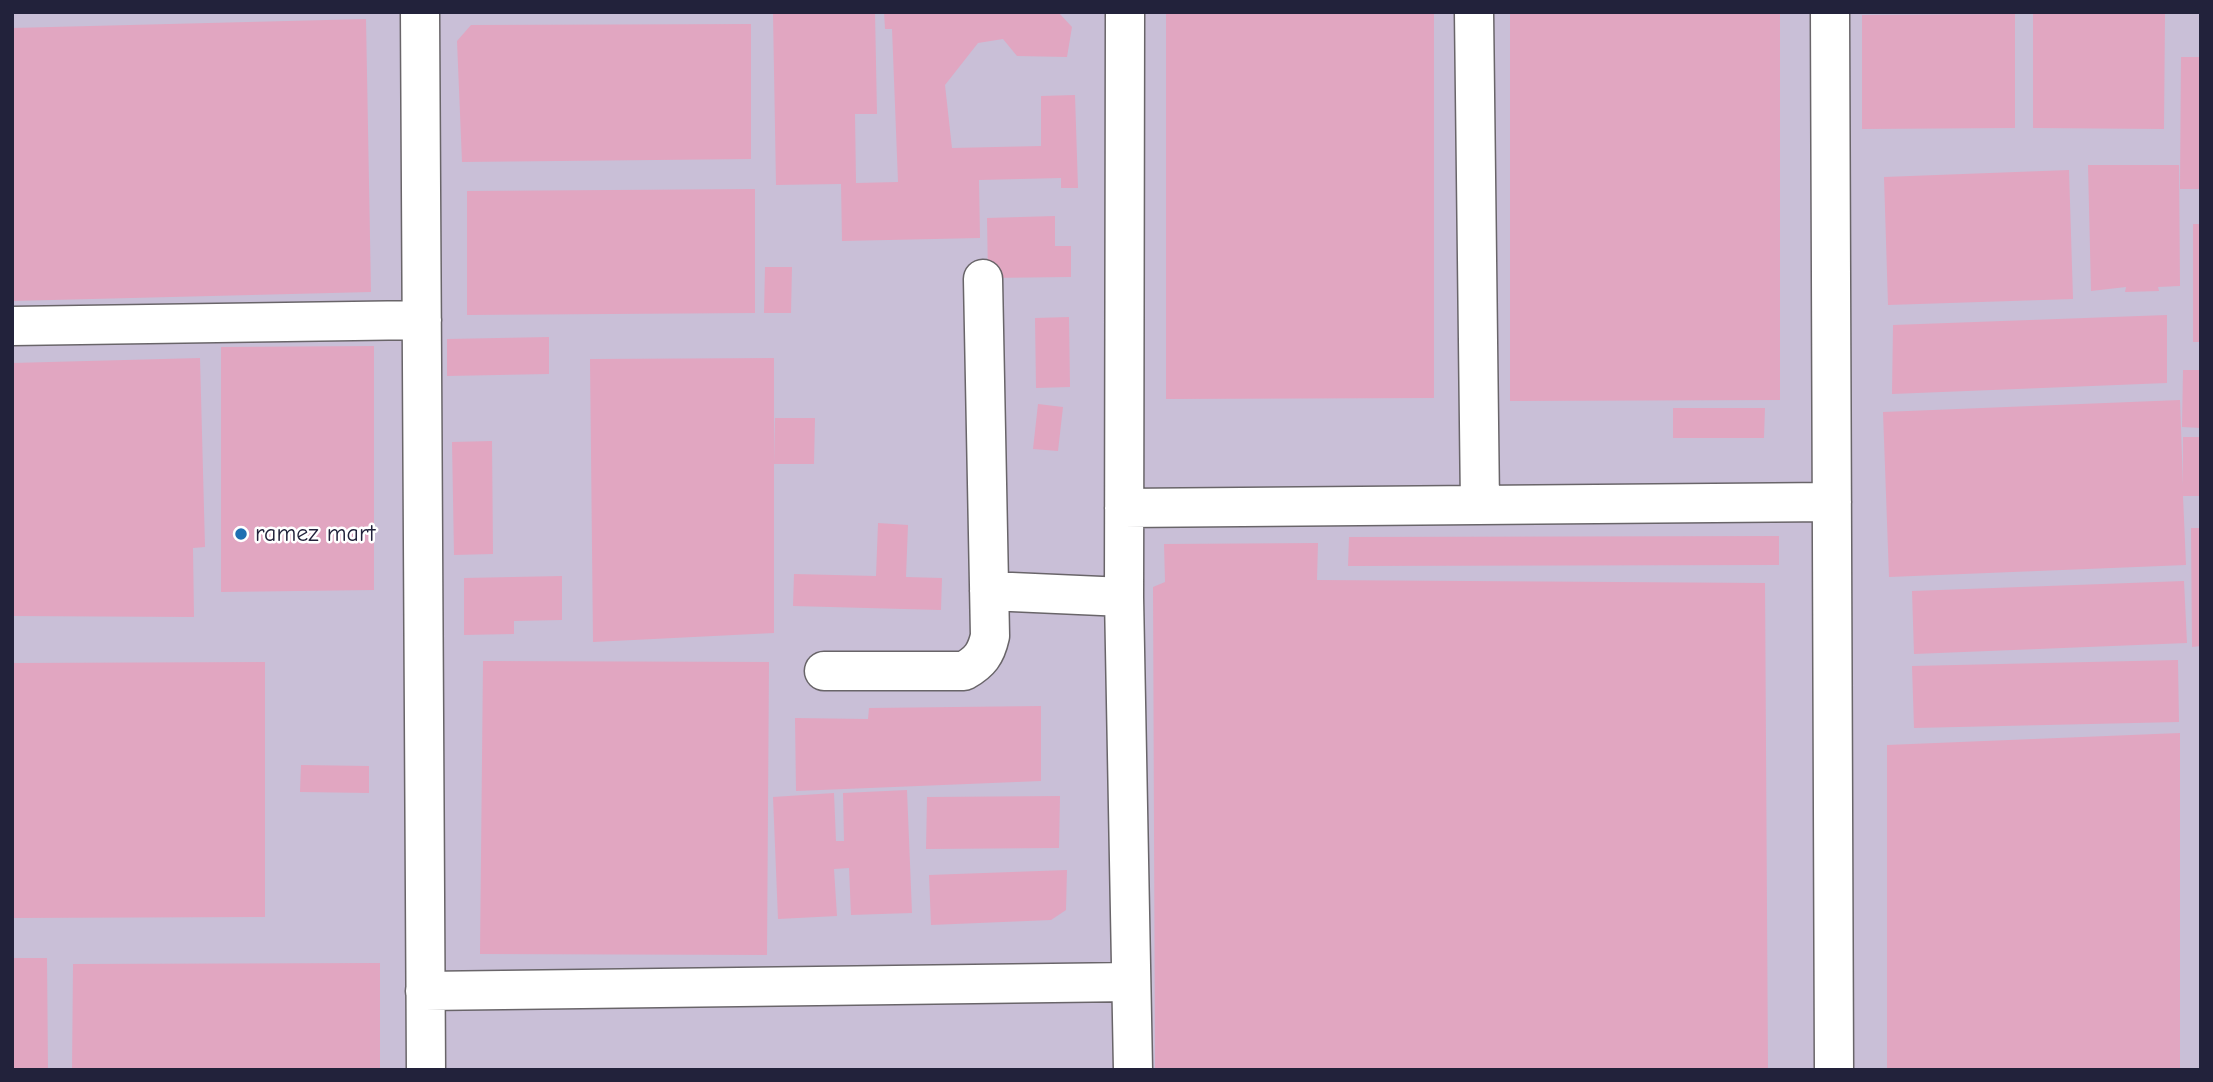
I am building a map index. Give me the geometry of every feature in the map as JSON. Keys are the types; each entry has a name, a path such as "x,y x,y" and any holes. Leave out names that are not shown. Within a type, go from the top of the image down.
{"street":[{"path":"420,12 426,1070"},
{"path":"1125,12 1124,597 1133,1070"},
{"path":"1474,12 1480,505"},
{"path":"1830,12 1834,1070"},
{"path":"824,671 964,671 977,663 987,651 990,636 983,279"},
{"path":"12,326 422,320"},
{"path":"1124,508 1832,502"},
{"path":"989,591 1124,597"},
{"path":"425,991 1131,982"}],"shaded area":[{"path":"12,12 2201,12 2201,1070 12,1070"}],"building":[{"path":"875,12 877,114 855,114 856,183 898,182 892,29 885,29 884,12 1058,12 1072,27 1067,57 1017,56 1003,39 978,43 945,85 952,148 1041,146 1041,96 1075,95 1078,188 1061,188 1061,178 979,180 980,238 842,241 841,184 776,185 773,14"},
{"path":"1166,12 1434,12 1434,398 1166,399"},
{"path":"1510,12 1780,12 1780,400 1510,401"},
{"path":"2033,13 2165,14 2164,129 2033,128"},
{"path":"2015,14 2015,128 1862,129 1862,15"},
{"path":"366,19 371,292 12,301 12,28"},
{"path":"751,24 751,159 462,162 457,41 471,25"},
{"path":"2181,57 2201,57 2201,189 2180,189"},
{"path":"2088,165 2179,165 2180,286 2158,287 2159,291 2125,292 2126,287 2091,291"},
{"path":"2069,170 2073,299 1888,305 1884,177"},
{"path":"755,189 755,313 467,315 467,191"},
{"path":"1055,216 1055,246 1071,246 1071,277 988,278 987,218"},
{"path":"2193,224 2201,224 2201,342 2193,342"},
{"path":"765,267 792,267 791,313 764,313"},
{"path":"2167,315 2167,383 1892,394 1893,325"},
{"path":"1069,317 1070,387 1036,388 1035,318"},
{"path":"549,337 549,374 447,376 447,339"},
{"path":"374,346 374,590 221,592 221,347"},
{"path":"200,358 205,547 193,548 194,617 12,616 12,363"},
{"path":"774,358 774,633 593,642 590,359"},
{"path":"2183,370 2201,370 2201,428 2182,427"},
{"path":"2180,400 2183,486 2183,437 2201,437 2201,496 2183,496 2186,565 1889,577 1883,412"},
{"path":"1038,404 1063,407 1058,451 1033,449"},
{"path":"1673,408 1765,408 1764,438 1673,438"},
{"path":"775,418 815,418 814,464 774,464"},
{"path":"492,441 493,554 454,555 452,442"},
{"path":"878,523 908,525 906,577 942,578 941,610 793,606 794,574 876,576"},
{"path":"2191,528 2201,528 2201,646 2192,647"},
{"path":"1779,536 1779,565 1348,566 1349,537"},
{"path":"1318,543 1317,580 1765,583 1768,1070 1155,1070 1153,587 1165,582 1164,544"},
{"path":"562,576 562,620 514,621 514,634 464,635 464,578"},
{"path":"2184,581 2187,643 1914,654 1912,591"},
{"path":"2178,660 2179,722 1914,728 1912,666"},
{"path":"483,661 769,662 767,955 480,954"},
{"path":"265,662 265,917 12,918 12,663"},
{"path":"1041,706 1041,781 796,791 795,718 868,719 869,708"},
{"path":"2180,733 2180,1070 1887,1070 1887,745"},
{"path":"301,765 369,766 369,793 300,792"},
{"path":"907,790 912,913 851,915 849,868 834,869 837,916 778,919 773,797 834,793 836,841 844,841 843,793"},
{"path":"1060,796 1059,848 926,849 927,797"},
{"path":"1067,870 1066,910 1051,920 931,925 929,875"},
{"path":"12,958 47,958 48,1070 12,1070"},
{"path":"380,963 380,1070 72,1070 73,964"}],"place":[{"name":"ramez mart","path":"241,534"}]}
